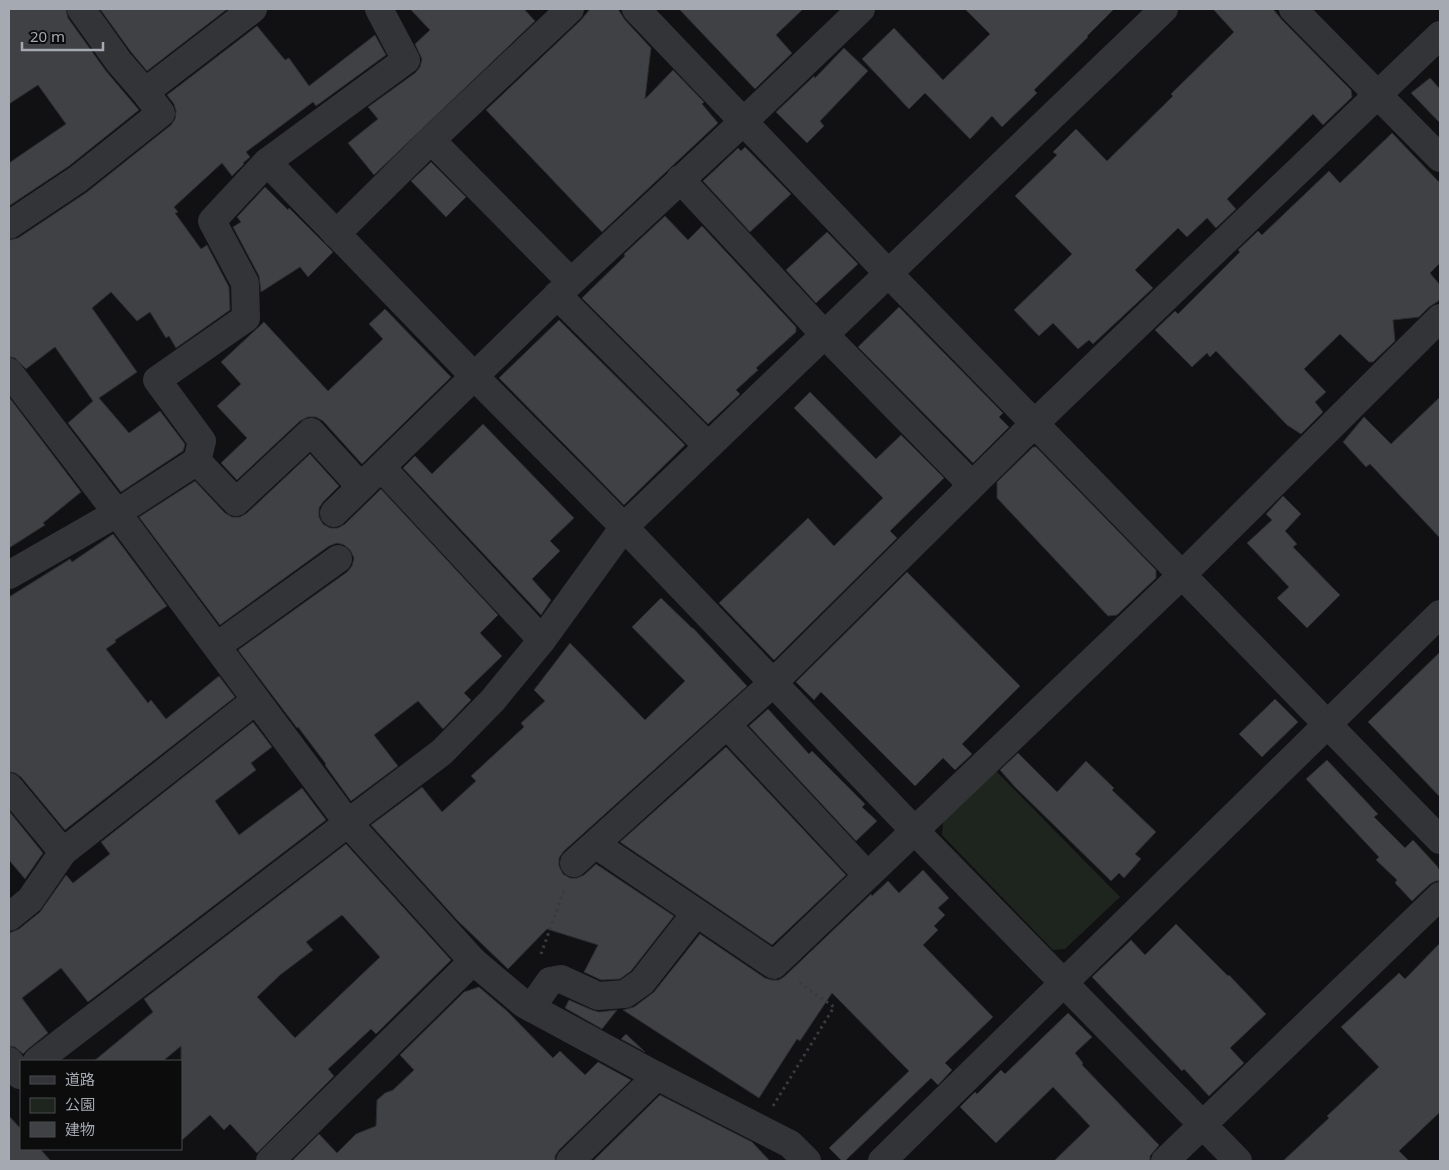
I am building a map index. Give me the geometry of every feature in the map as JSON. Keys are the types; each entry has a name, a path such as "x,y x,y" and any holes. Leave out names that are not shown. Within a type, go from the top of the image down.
{"street":[{"path":"9,225 78,179 161,113 119,62 81,9"},
{"path":"145,92 253,9"},
{"path":"9,575 117,513 197,461 202,440 157,380 246,318 245,284 212,221 267,162 406,60 379,9"},
{"path":"336,234 431,140 570,9"},
{"path":"636,9 888,273 1440,840"},
{"path":"334,513 564,289 861,9"},
{"path":"34,1060 442,752 492,701 542,640 624,527 1164,9"},
{"path":"1293,9 1440,158"},
{"path":"574,863 773,683 1035,423 1440,35"},
{"path":"431,140 708,446"},
{"path":"267,162 475,377 624,527 914,830 1238,1161"},
{"path":"680,179 824,334 972,485"},
{"path":"595,844 774,965 1182,575 1440,318"},
{"path":"9,372 117,513 348,823 473,961 524,1004 657,1076 790,1144 807,1161"},
{"path":"197,461 236,502 311,432 361,487"},
{"path":"382,468 542,640"},
{"path":"216,646 338,559"},
{"path":"882,1161 1440,614"},
{"path":"9,918 30,900 63,852 256,700"},
{"path":"727,724 867,875"},
{"path":"9,787 63,852"},
{"path":"1165,1161 1440,896"},
{"path":"531,1008 550,981 561,979 598,996 625,994 642,982 696,913"},
{"path":"270,1161 473,961"},
{"path":"570,1161 657,1076"}],"path":[{"path":"540,957 574,863"},
{"path":"759,1128 834,1007 774,965"}],"green space":[{"path":"996,771 1120,897 1065,949 1053,950 942,835 943,822"}],"building":[{"path":"9,9 66,9 68,18 106,71 139,110 69,166 9,206 9,163 66,124 38,85 9,104"},
{"path":"100,9 224,9 226,10 147,71"},
{"path":"410,9 524,9 535,21 374,175 348,143 378,119 368,107 415,73 420,67 422,59 415,44 430,30"},
{"path":"590,9 618,9 625,20 651,48 645,99 673,70 704,102 702,104 718,123 602,232 486,110 581,20"},
{"path":"679,9 803,9 776,35 792,53 755,89"},
{"path":"965,9 1114,9 1034,90 1037,93 1002,127 992,116 970,139 925,93 909,109 862,59 894,28 943,80 990,34"},
{"path":"1213,9 1273,9 1351,90 1352,97 1323,125 1313,114 1227,199 1236,209 1216,228 1207,218 1187,237 1178,228 1135,270 1153,288 1093,344 1089,340 1078,349 1053,323 1039,336 1014,310 1072,254 1015,196 1057,155 1053,152 1076,129 1107,161 1234,32"},
{"path":"257,26 285,60 289,58 309,86 375,35 386,55 316,106 313,102 246,152 250,157 232,176 222,163 174,207 178,212 175,213 201,249 207,245 229,287 230,310 176,348 169,336 166,338 150,312 137,321 111,292 92,308 137,372 99,398 129,433 160,411 185,444 183,451 121,492 68,423 93,401 55,347 26,369 15,358 9,357 9,240 18,238 87,192 171,125 175,119 176,111 174,104 167,95"},
{"path":"844,48 868,71 820,121 824,126 807,143 776,112 814,76 815,78"},
{"path":"1430,78 1440,89 1440,123 1411,93"},
{"path":"1392,133 1440,183 1440,263 1430,273 1440,285 1440,300 1419,317 1393,320 1395,341 1373,362 1369,362 1340,334 1304,369 1326,392 1315,402 1323,412 1301,434 1287,425 1216,351 1210,357 1207,353 1192,367 1155,330 1175,311 1178,314 1240,252 1238,250 1258,231 1262,235 1329,171 1340,183"},
{"path":"745,147 791,194 750,232 703,181 738,148 741,151"},
{"path":"431,162 466,197 446,217 411,181"},
{"path":"265,187 333,252 308,277 300,267 261,292 259,276 233,227 241,222 237,217"},
{"path":"665,216 688,240 702,226 796,327 796,332 756,368 758,370 736,390 740,394 708,424 582,298 625,256 624,254"},
{"path":"827,232 858,264 816,303 786,270"},
{"path":"899,307 1003,413 999,417 1009,427 973,463 858,347"},
{"path":"385,309 451,377 362,464 323,421 316,417 308,417 300,421 237,480 221,463 247,438 217,406 241,384 221,362 264,322 328,391 383,339 369,324"},
{"path":"559,320 685,445 624,505 499,378"},
{"path":"810,392 876,459 901,435 944,478 890,531 897,538 774,660 719,603 808,518 834,546 883,498 794,408"},
{"path":"9,397 81,492 43,523 45,525 9,548"},
{"path":"1440,397 1440,538 1370,464 1366,467 1343,442 1364,417 1391,444"},
{"path":"483,424 574,518 550,541 560,551 532,579 551,600 541,615 403,468 415,456 432,474"},
{"path":"1033,447 1036,447 1156,570 1156,578 1117,615 1108,616 997,498 997,482"},
{"path":"310,454 339,486 319,508 319,517 323,524 330,528 338,528 345,524 381,489 498,615 480,633 502,656 464,693 471,700 443,729 418,701 374,735 398,766 351,801 326,764 238,650 347,572 352,566 354,558 350,550 344,545 337,543 329,546 220,625 139,517 195,481 225,513 232,517 240,517 247,513"},
{"path":"1283,496 1301,514 1285,531 1297,544 1293,547 1340,595 1307,628 1277,598 1289,587 1247,543 1272,520 1266,514"},
{"path":"113,534 167,606 115,640 116,642 106,649 148,703 151,700 166,719 219,676 235,697 65,830 21,777 9,772 9,597 70,559 72,562"},
{"path":"907,572 1020,686 962,744 972,754 955,770 943,758 915,786 821,692 814,700 796,682"},
{"path":"661,598 693,628 747,686 564,851 559,858 559,866 563,874 570,878 577,878 584,875 596,864 674,916 631,971 620,979 601,980 584,972 598,945 547,929 508,969 457,920 371,825 422,787 442,812 476,781 471,776 524,727 521,723 545,701 534,690 570,643 645,720 685,681 632,627"},
{"path":"1440,652 1440,797 1368,722"},
{"path":"1275,699 1298,722 1262,757 1239,734"},
{"path":"768,709 809,754 812,751 865,804 862,807 877,821 856,841 749,726"},
{"path":"253,722 272,747 251,763 256,770 215,801 239,835 302,788 326,820 88,1002 61,968 22,998 48,1033 23,1054 15,1047 9,1046 9,933 19,929 40,912 66,875 73,883 110,854 101,842"},
{"path":"726,747 846,875 772,945 620,842"},
{"path":"1018,753 1057,792 1086,761 1114,788 1112,790 1156,832 1135,854 1141,859 1124,878 1119,873 1111,881 1000,770"},
{"path":"1327,760 1378,814 1374,817 1405,848 1413,840 1437,866 1440,871 1440,881 1430,884 1412,901 1395,883 1397,880 1376,860 1379,857 1306,779"},
{"path":"9,811 43,853 25,879 9,860"},
{"path":"346,844 451,960 376,1034 371,1029 328,1069 334,1076 257,1153 230,1124 224,1130 210,1115 182,1140 181,1046 164,1060 95,1060 153,1012 144,999","holes":["342,915 380,957 295,1038 257,997 280,975 313,950 306,942"]},
{"path":"923,870 949,898 938,908 945,915 934,926 938,930 923,945 993,1017 945,1063 952,1070 938,1085 931,1078 845,1161 842,1161 829,1148 909,1071 832,993 800,1041 797,1039 759,1098 623,1010 634,1007 654,992 700,934 765,978 779,980 871,894 872,896 888,881 899,893"},
{"path":"1176,924 1266,1014 1230,1048 1244,1063 1209,1096 1184,1069 1182,1071 1092,977 1131,940 1145,955"},
{"path":"1440,943 1440,1112 1399,1151 1409,1161 1283,1161 1379,1067 1341,1027 1399,973 1405,979"},
{"path":"479,987 507,1011 553,1058 560,1051 585,1075 598,1062 631,1080 559,1150 555,1156 555,1161 292,1161 319,1134 337,1153 356,1134 376,1126 377,1100 385,1093 393,1090 414,1070 400,1055 464,992"},
{"path":"569,1000 599,1012 617,1010 602,1029 565,1008"},
{"path":"1068,1013 1092,1037 1075,1053 1083,1063 1082,1065 1159,1145 1150,1156 1150,1161 1054,1161 1090,1126 1053,1087 996,1143 960,1107 975,1092 977,1094 1001,1070 1005,1074"},
{"path":"626,1034 645,1052 621,1039"},
{"path":"660,1095 752,1142 770,1161 594,1160"},
{"path":"9,1116 20,1128 20,1150 41,1150 51,1161 9,1161"}]}
